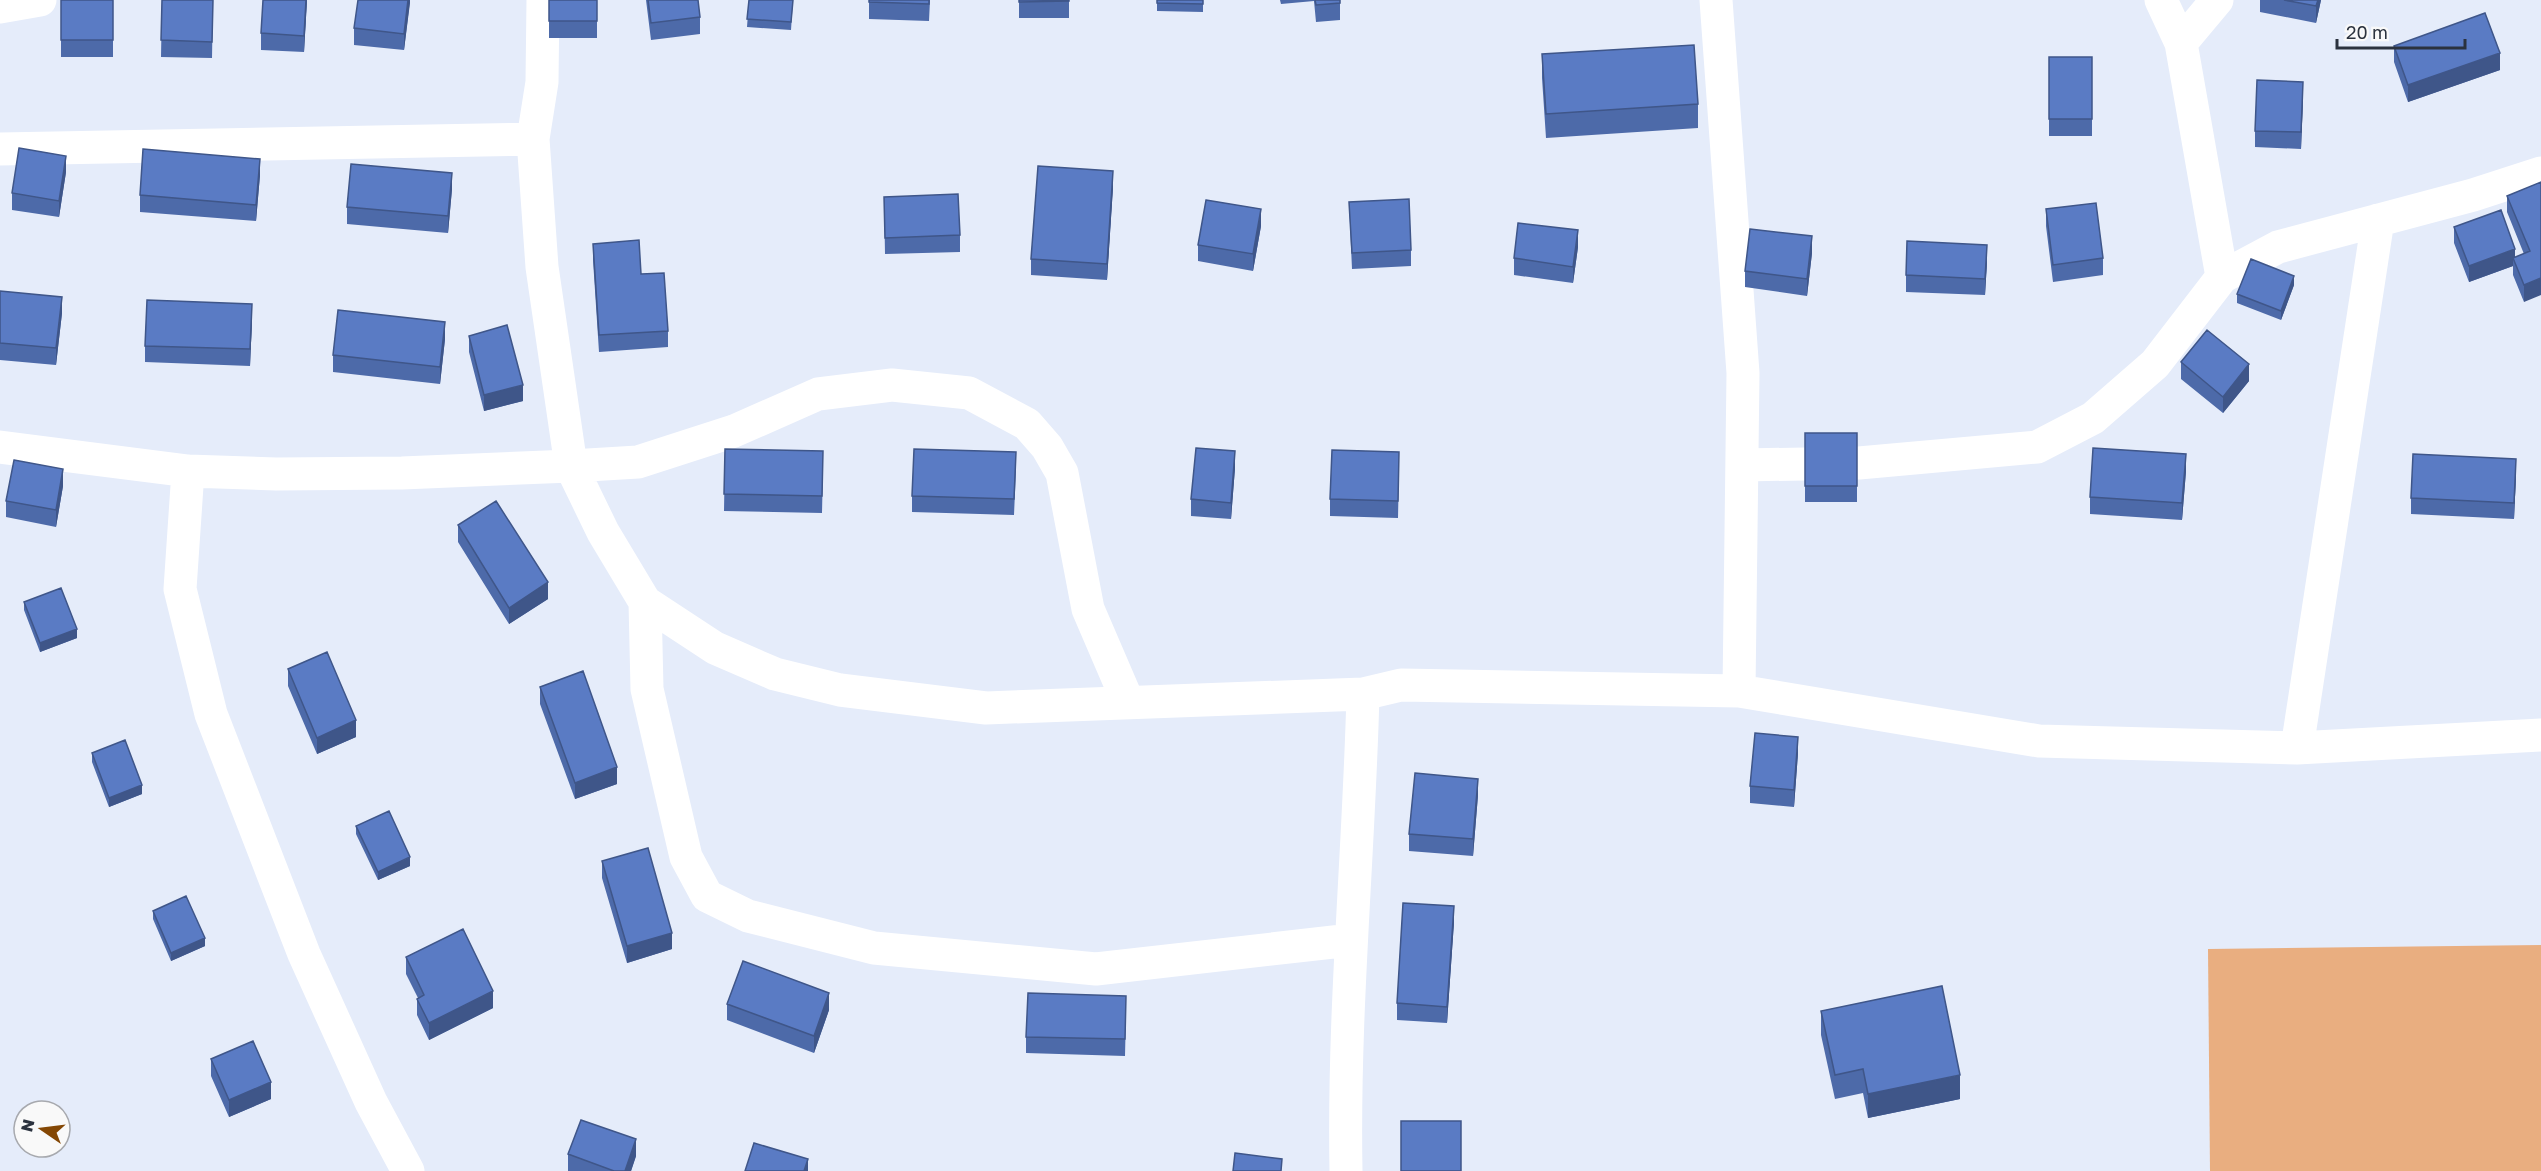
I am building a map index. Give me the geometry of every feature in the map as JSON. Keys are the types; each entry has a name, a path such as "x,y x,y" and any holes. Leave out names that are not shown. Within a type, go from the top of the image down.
{"street":[{"path":"0,7 40,0"},
{"path":"543,0 542,82 533,139 542,267 571,466 603,532 645,602 715,648 775,674 840,690 986,708 1363,694 1401,685 1739,691 2039,741 2297,748 2541,735"},
{"path":"1716,0 1743,373 1739,691"},
{"path":"2161,0 2181,43 2222,277"},
{"path":"2181,43 2217,0"},
{"path":"0,149 533,139"},
{"path":"1743,465 1859,463 2037,447 2093,418 2155,364 2222,277 2278,247 2541,173"},
{"path":"2297,748 2378,220"},
{"path":"0,447 188,471 402,473 571,466 638,462 734,431 818,394 892,385 969,393 1027,424 1047,447 1062,473 1088,609 1128,702"},
{"path":"188,471 180,589 211,714 303,954 371,1102 408,1171"},
{"path":"645,602 647,689 686,857 707,896 748,916 874,948 1096,969 1351,940"},
{"path":"1347,1171 1351,940 1360,797 1363,694"}],"shaded area":[{"path":"2541,945 2541,1171 2210,1171 2208,949"}],"building":[{"path":"61,0 113,0 113,40 61,40"},
{"path":"162,0 213,0 212,42 161,40"},
{"path":"263,0 306,0 304,36 261,33"},
{"path":"358,0 408,0 404,34 354,28"},
{"path":"549,0 597,0 597,21 549,21"},
{"path":"648,0 698,0 700,17 651,23"},
{"path":"749,0 793,0 791,22 747,19"},
{"path":"869,0 929,0 929,4 869,2"},
{"path":"1019,0 1069,0 1069,1 1019,2"},
{"path":"1157,0 1203,0 1203,4 1157,3"},
{"path":"1315,0 1340,0 1340,3 1316,5"},
{"path":"2284,0 2318,0 2316,6"},
{"path":"2485,13 2500,53 2408,85 2394,46"},
{"path":"1694,45 1698,104 1546,114 1542,54"},
{"path":"2049,57 2092,57 2092,119 2049,119"},
{"path":"2257,80 2303,82 2301,132 2255,131"},
{"path":"19,148 66,156 59,201 12,193"},
{"path":"143,149 260,159 256,205 140,195"},
{"path":"351,164 452,173 448,216 347,207"},
{"path":"1038,166 1113,171 1107,264 1031,259"},
{"path":"2541,182 2541,278 2524,285 2513,258 2530,251 2507,196"},
{"path":"958,194 960,235 885,238 884,197"},
{"path":"1409,199 1411,250 1352,253 1349,202"},
{"path":"1206,200 1261,209 1253,254 1198,245"},
{"path":"2096,203 2103,258 2053,265 2046,209"},
{"path":"2501,210 2515,249 2469,266 2454,227"},
{"path":"1518,223 1578,230 1573,267 1514,258"},
{"path":"1750,229 1812,236 1807,279 1745,271"},
{"path":"639,240 641,274 664,273 668,331 599,335 593,244"},
{"path":"1907,241 1987,245 1985,279 1906,275"},
{"path":"2251,259 2294,276 2281,311 2237,294"},
{"path":"0,291 62,297 56,348 0,343"},
{"path":"147,300 252,304 250,349 145,346"},
{"path":"338,310 445,322 440,367 333,355"},
{"path":"507,325 523,385 484,395 469,336"},
{"path":"2207,330 2249,364 2223,397 2181,362"},
{"path":"1805,433 1857,433 1857,486 1805,486"},
{"path":"1196,448 1235,451 1231,503 1191,499"},
{"path":"2093,448 2186,454 2182,503 2090,497"},
{"path":"725,449 823,451 822,496 724,494"},
{"path":"914,449 1016,452 1014,499 912,496"},
{"path":"1332,450 1399,452 1398,501 1330,499"},
{"path":"2413,454 2516,459 2514,503 2411,498"},
{"path":"14,460 63,469 56,510 6,501"},
{"path":"496,501 548,582 509,608 458,525"},
{"path":"61,588 77,629 40,643 24,602"},
{"path":"327,652 356,720 317,738 288,669"},
{"path":"583,671 617,767 575,783 540,687"},
{"path":"1755,733 1798,737 1794,790 1750,786"},
{"path":"125,740 142,785 109,798 92,753"},
{"path":"1415,773 1478,779 1473,839 1409,834"},
{"path":"389,811 410,857 378,872 356,826"},
{"path":"648,848 672,933 627,946 602,861"},
{"path":"186,896 205,938 171,953 153,911"},
{"path":"1403,903 1454,906 1447,1007 1397,1003"},
{"path":"463,929 493,991 429,1023 417,999 424,995 406,957"},
{"path":"743,961 829,993 814,1036 727,1004"},
{"path":"1942,986 1960,1075 1868,1094 1863,1069 1835,1075 1821,1011"},
{"path":"1028,993 1126,996 1125,1039 1026,1037"},
{"path":"253,1041 271,1082 229,1100 211,1059"},
{"path":"581,1120 636,1139 625,1171 614,1171 568,1154"},
{"path":"1401,1121 1461,1121 1461,1171 1401,1171"},
{"path":"754,1143 808,1159 804,1171 745,1171"},
{"path":"1235,1153 1282,1159 1281,1171 1233,1171"}]}
